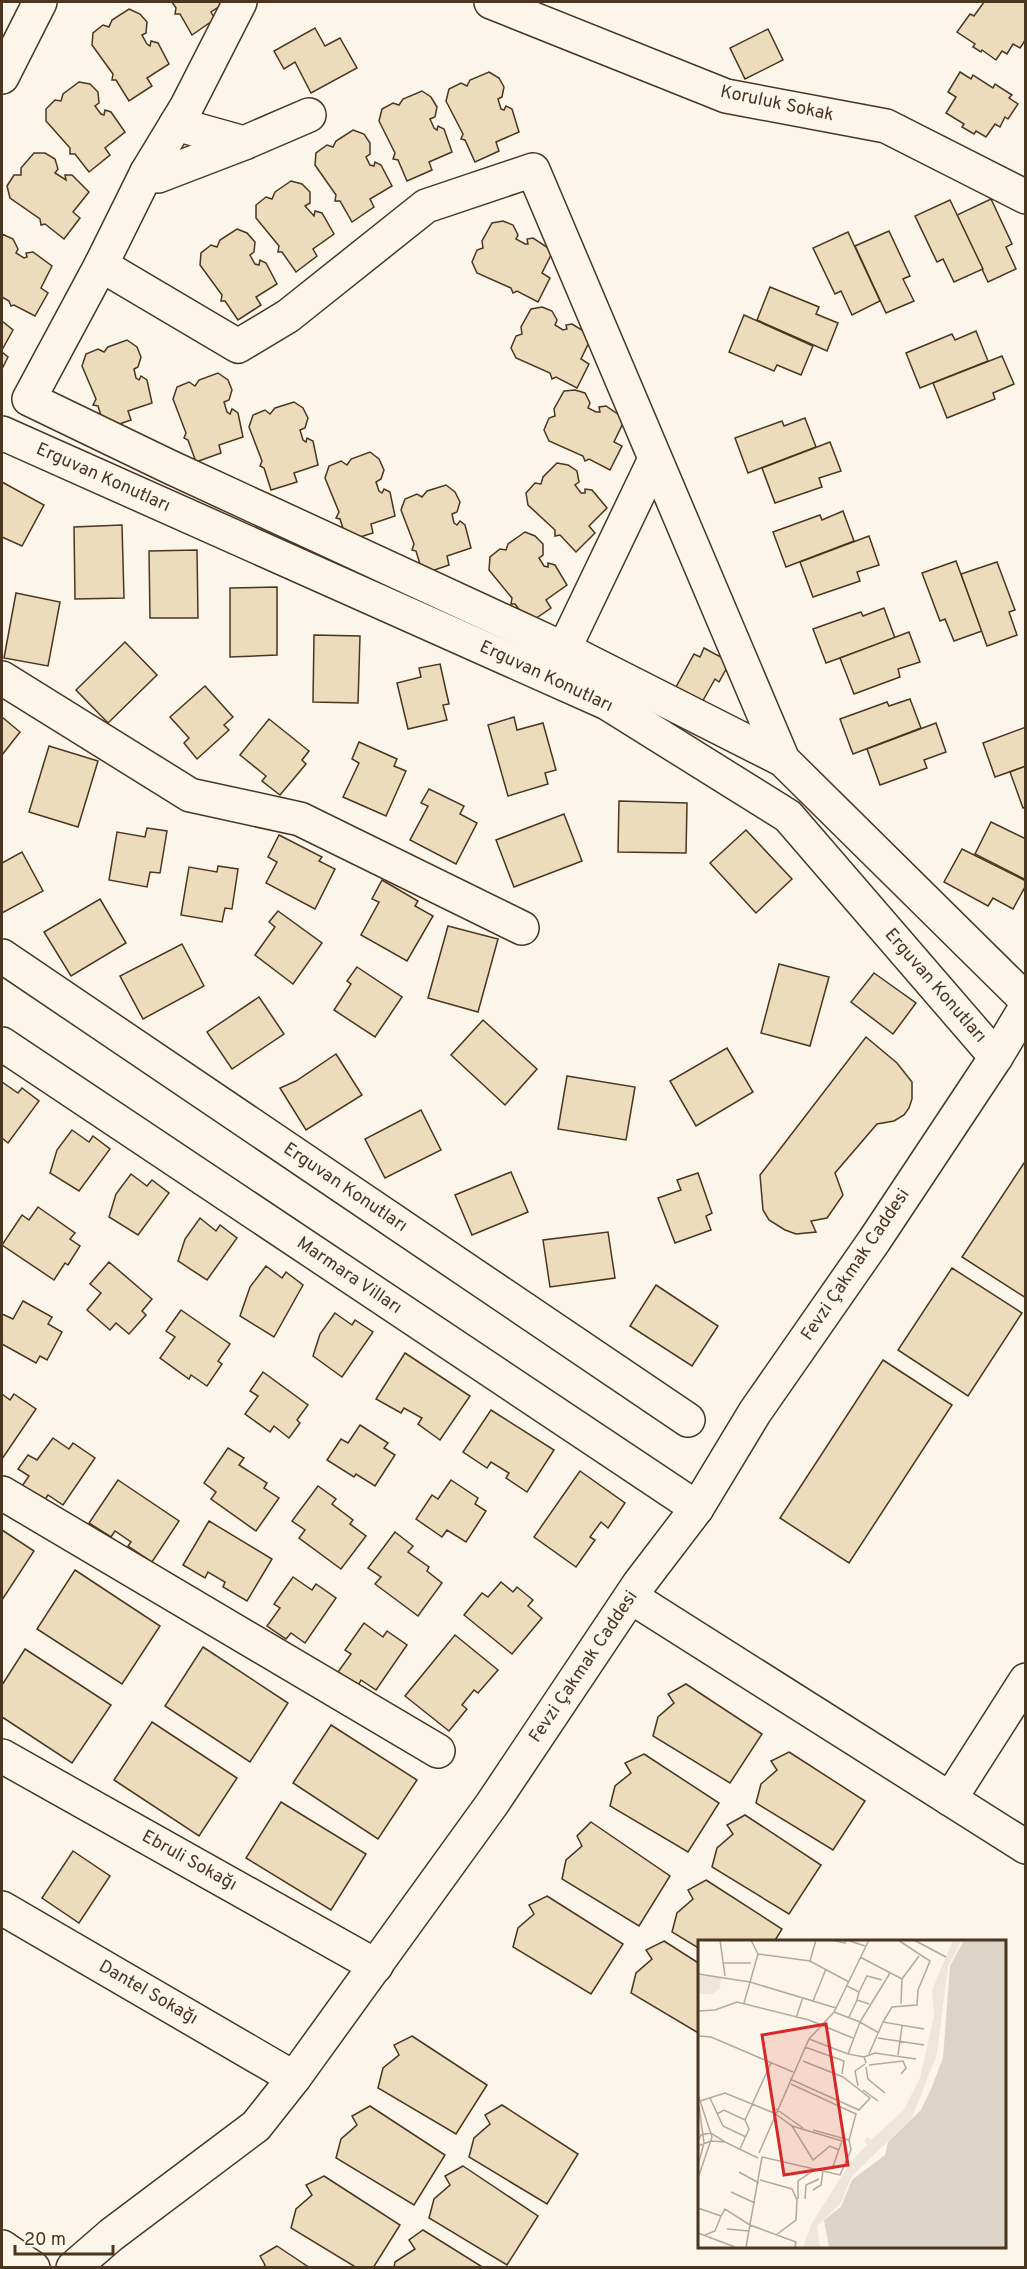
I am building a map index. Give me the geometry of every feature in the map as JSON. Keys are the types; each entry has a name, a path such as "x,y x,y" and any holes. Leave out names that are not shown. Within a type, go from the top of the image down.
{"street":[{"path":"2,77 40,2"},
{"path":"240,2 176,124 147,172 101,265 29,399 564,649 783,760 1026,1000"},
{"name":"Koruluk Sokak","path":"491,2 726,96 886,126 1026,197"},
{"path":"147,172 158,176 309,115"},
{"path":"176,124 244,143"},
{"path":"101,265 238,346 288,316 426,207 532,170 783,760"},
{"name":"Erguvan Konutları","path":"2,433 607,703 788,816 996,1057"},
{"path":"564,649 655,459"},
{"path":"2,678 189,795 300,819 522,928"},
{"name":"Erguvan Konutları","path":"2,956 688,1420"},
{"name":"Fevzi Çakmak Caddesi","path":"73,2268 111,2235 256,2126 294,2078 492,1804 631,1597 697,1508 755,1412 874,1241 996,1057 1026,1007"},
{"name":"Marmara Vilları","path":"2,1044 697,1508"},
{"path":"2,1493 438,1751"},
{"path":"631,1597 1026,1847"},
{"path":"950,1799 1026,1680"},
{"name":"Ebruli Sokağı","path":"2,1756 376,1966"},
{"name":"Dantel Sokağı","path":"2,1908 294,2078"},
{"path":"2,2247 33,2268"}],"building":[{"path":"172,2 226,2 211,12 215,19 192,35 180,14 175,14 176,8"},
{"path":"984,2 1026,2 1026,39 1020,48 1013,44 1007,54 1002,51 996,60 982,50 981,52 973,47 975,44 957,32 970,14 974,16"},
{"path":"129,9 140,14 147,22 146,33 142,35 150,46 151,41 158,43 169,64 147,78 152,86 129,101 116,80 112,80 113,74 92,45 93,33 103,25 109,27 112,20"},
{"path":"315,28 325,46 340,38 357,68 311,93 295,62 284,69 274,51"},
{"path":"768,29 783,60 745,79 730,48"},
{"path":"489,72 499,78 504,87 502,97 498,99 501,109 504,110 506,106 512,109 519,132 496,142 499,151 475,162 465,140 461,139 463,134 446,101 449,89 461,83 467,86 470,80"},
{"path":"960,72 971,79 973,75 993,88 995,84 1012,95 1009,98 1018,104 1008,119 1005,117 1000,127 995,124 986,137 976,131 974,134 962,127 964,124 946,113 956,97 948,92"},
{"path":"79,82 90,84 98,92 99,103 95,106 101,114 104,115 105,110 111,112 125,132 105,148 110,155 89,172 75,154 70,154 70,148 46,121 46,109 55,100 61,101 63,94"},
{"path":"422,91 431,97 437,107 435,117 430,119 434,128 437,130 438,126 444,129 452,152 429,162 432,170 407,181 398,160 393,159 395,153 379,121 382,109 393,103 399,105 403,99"},
{"path":"353,130 364,134 370,143 370,154 366,157 370,165 374,166 375,162 381,165 392,186 370,199 374,207 352,222 340,201 335,201 336,195 315,165 316,153 327,145 333,147 336,141"},
{"path":"34,153 45,153 55,159 58,169 55,173 66,180 65,175 72,175 89,192 73,212 80,218 64,239 45,224 41,225 40,219 10,198 7,186 14,175 21,175 21,168"},
{"path":"291,181 302,184 310,192 310,203 305,206 314,216 315,211 322,213 334,234 313,249 317,256 296,272 282,252 278,252 279,246 256,218 256,205 266,197 272,199 275,192"},
{"path":"991,199 1012,244 1006,247 1016,269 988,282 957,215"},
{"path":"950,200 983,269 954,282 943,259 937,262 915,216"},
{"path":"503,221 513,225 518,235 516,239 528,244 527,239 533,238 553,251 542,273 550,278 538,302 517,291 513,293 511,288 477,273 472,262 477,250 483,248 482,241 492,223"},
{"path":"237,229 247,233 255,242 254,252 250,255 255,264 259,265 260,260 266,263 277,284 256,297 261,305 238,320 225,301 221,301 222,295 200,265 201,253 211,245 217,247 220,240"},
{"path":"889,231 910,276 903,279 914,301 886,313 855,246"},
{"path":"848,232 880,301 852,315 841,291 835,294 813,248"},
{"path":"2,234 13,239 18,249 16,253 24,258 27,257 26,253 33,252 52,266 41,288 48,293 35,316 14,305 11,306 9,301 2,297"},
{"path":"770,287 819,307 816,314 838,323 827,351 757,320"},
{"path":"542,307 552,311 557,320 555,325 563,330 567,329 566,325 572,324 592,336 581,359 589,364 577,388 556,377 552,379 550,373 516,358 511,348 516,336 522,334 521,327 531,309"},
{"path":"744,315 813,346 801,375 777,365 774,371 729,352"},
{"path":"2,321 13,330 2,350"},
{"path":"976,331 988,361 920,388 906,353 952,334 955,340"},
{"path":"127,340 137,347 141,357 138,367 134,369 136,378 139,380 141,376 147,380 152,403 128,411 131,420 105,429 98,406 93,405 96,399 82,366 86,354 98,349 104,352 108,347"},
{"path":"2,352 8,357 2,369"},
{"path":"1002,356 1014,384 993,393 995,399 947,418 933,383"},
{"path":"218,373 228,380 232,390 229,400 224,402 227,412 230,414 232,409 238,413 243,437 219,445 221,453 196,462 188,440 184,438 186,433 173,399 177,387 189,382 195,386 199,380"},
{"path":"575,390 585,393 590,403 588,408 600,412 599,407 606,406 625,419 614,442 622,446 610,470 589,459 585,461 583,456 549,441 544,430 549,418 555,416 554,409 564,391"},
{"path":"294,402 303,408 308,418 305,428 300,430 303,440 306,442 307,438 313,441 318,465 294,473 297,482 271,490 264,468 260,466 262,461 249,427 253,415 265,410 270,414 275,408"},
{"path":"805,418 816,447 748,473 735,438 782,421 784,426"},
{"path":"830,442 841,471 819,478 822,487 775,503 762,468"},
{"path":"370,452 379,459 384,470 381,479 376,482 379,491 382,493 384,489 390,492 395,516 371,524 373,533 347,541 340,519 336,518 339,512 325,478 329,466 341,461 347,465 351,459"},
{"path":"557,463 568,465 577,471 579,482 575,485 581,493 585,493 585,489 592,490 607,508 589,526 595,533 576,552 560,535 555,536 555,530 528,505 526,493 535,483 541,484 543,477"},
{"path":"2,482 44,505 22,546 2,537"},
{"path":"446,485 455,492 460,502 457,512 452,514 454,523 457,525 460,521 465,525 471,548 447,556 449,565 423,574 416,551 412,550 414,544 401,510 405,499 417,494 422,497 427,491"},
{"path":"843,511 854,541 786,567 773,532 820,515 822,520"},
{"path":"122,525 124,598 75,599 74,527"},
{"path":"525,532 535,536 543,544 543,555 539,558 544,566 548,567 548,563 555,565 567,585 546,600 551,608 529,623 515,604 511,604 512,598 489,570 490,557 500,549 506,550 508,544"},
{"path":"869,536 879,565 857,572 860,581 813,597 800,562"},
{"path":"197,550 198,618 150,618 149,551"},
{"path":"956,561 982,631 954,641 945,619 940,621 922,573"},
{"path":"997,562 1015,610 1009,612 1017,635 987,646 961,574"},
{"path":"277,587 277,655 230,657 230,588"},
{"path":"16,593 60,602 48,666 4,658"},
{"path":"884,608 895,638 826,663 813,629 861,612 863,616"},
{"path":"909,632 920,662 898,669 900,677 854,694 840,658"},
{"path":"314,635 360,636 358,703 313,702"},
{"path":"125,642 157,675 108,723 76,690"},
{"path":"704,648 730,662 719,682 715,679 701,704 675,689 694,654 700,657"},
{"path":"440,664 449,704 443,705 447,720 408,729 397,683 421,677 419,668"},
{"path":"205,686 233,717 224,725 229,730 197,759 184,743 189,738 170,717"},
{"path":"910,699 921,728 853,754 840,719 887,702 889,706"},
{"path":"2,717 20,732 2,755"},
{"path":"514,717 517,730 543,723 556,770 545,773 548,784 508,796 488,725"},
{"path":"269,719 309,751 302,760 306,764 280,795 262,781 266,776 240,755"},
{"path":"936,723 946,752 924,760 927,768 880,785 867,749"},
{"path":"1026,727 1026,766 995,777 983,743"},
{"path":"359,742 397,759 394,766 406,771 386,816 343,797 359,763 352,759"},
{"path":"49,746 98,761 78,827 29,812"},
{"path":"1026,766 1026,807 1023,808 1010,772"},
{"path":"429,789 464,806 460,814 477,823 456,864 410,840 428,806 421,803"},
{"path":"619,801 687,803 686,853 618,852"},
{"path":"564,814 582,861 514,887 496,840"},
{"path":"991,822 1026,839 1026,880 975,854"},
{"path":"147,828 167,831 160,873 150,872 147,887 109,880 117,832 145,837"},
{"path":"746,830 792,879 756,913 710,863"},
{"path":"279,835 322,857 319,861 335,869 315,909 266,883 277,862 268,857"},
{"path":"962,849 1026,881 1013,909 993,898 988,906 944,882"},
{"path":"22,852 43,891 2,913 2,863"},
{"path":"218,866 238,869 232,909 225,908 222,922 181,915 189,867 217,872"},
{"path":"382,880 418,901 415,906 433,916 407,961 361,935 379,902 372,899"},
{"path":"100,899 126,943 71,976 44,932"},
{"path":"278,911 322,943 293,984 255,955 275,927 269,922"},
{"path":"448,926 498,939 478,1012 428,998"},
{"path":"182,944 204,986 143,1019 120,976"},
{"path":"779,964 829,977 810,1046 761,1033"},
{"path":"357,967 402,997 375,1037 334,1010 351,984 347,981"},
{"path":"874,973 916,1003 893,1034 851,1002"},
{"path":"259,997 284,1034 232,1069 207,1032"},
{"path":"483,1020 537,1069 505,1105 451,1055"},
{"path":"866,1037 897,1063 912,1082 912,1099 909,1108 904,1115 894,1121 877,1124 835,1173 843,1195 827,1218 811,1221 816,1232 796,1234 785,1230 769,1220 763,1210 760,1175"},
{"path":"727,1048 753,1092 696,1126 670,1081"},
{"path":"336,1054 362,1095 306,1130 280,1088 296,1081"},
{"path":"567,1076 635,1087 626,1140 558,1129"},
{"path":"2,1082 18,1093 22,1088 39,1101 8,1143 2,1138"},
{"path":"421,1110 441,1150 385,1178 365,1139"},
{"path":"72,1130 89,1142 93,1136 110,1149 79,1191 50,1173 57,1150"},
{"path":"1026,1160 1026,1298 962,1257"},
{"path":"511,1172 528,1212 472,1235 455,1195"},
{"path":"698,1173 712,1213 706,1216 711,1230 675,1243 658,1198 681,1190 677,1180"},
{"path":"131,1174 147,1186 152,1180 169,1193 138,1235 109,1217 116,1194"},
{"path":"38,1207 75,1233 70,1239 80,1246 68,1265 65,1263 54,1280 2,1245 22,1215 29,1220"},
{"path":"200,1218 216,1231 220,1225 237,1238 207,1280 178,1261 185,1239"},
{"path":"608,1232 615,1278 550,1287 543,1240"},
{"path":"109,1262 152,1299 142,1311 146,1315 129,1334 116,1323 110,1330 87,1310 101,1293 90,1284"},
{"path":"266,1266 282,1278 286,1272 303,1285 274,1337 240,1316 250,1287"},
{"path":"952,1268 1022,1313 968,1396 898,1350"},
{"path":"656,1285 718,1326 692,1366 630,1326"},
{"path":"23,1301 52,1317 48,1324 62,1332 47,1360 40,1356 36,1363 2,1344 2,1314 13,1319"},
{"path":"181,1310 230,1344 218,1361 222,1364 207,1386 191,1375 189,1379 160,1358 175,1337 166,1331"},
{"path":"335,1313 352,1325 355,1320 373,1332 342,1377 313,1356 320,1334"},
{"path":"405,1353 470,1396 440,1440 418,1424 422,1418 404,1408 401,1413 376,1399"},
{"path":"883,1360 952,1405 849,1563 780,1518"},
{"path":"263,1372 308,1405 297,1420 300,1423 289,1438 274,1426 270,1432 245,1414 258,1396 250,1391"},
{"path":"2,1394 10,1400 14,1394 36,1409 2,1459"},
{"path":"491,1410 554,1450 527,1492 506,1478 509,1473 491,1462 487,1468 463,1452"},
{"path":"360,1425 388,1443 384,1448 395,1455 375,1486 356,1474 354,1477 327,1460 341,1439 348,1443"},
{"path":"53,1438 69,1449 73,1443 95,1458 63,1505 48,1495 44,1501 22,1486 29,1476 18,1469 28,1455 37,1460"},
{"path":"228,1448 244,1458 239,1465 267,1483 264,1488 279,1498 256,1531 211,1499 216,1492 204,1483"},
{"path":"580,1471 625,1503 608,1528 601,1522 590,1537 595,1540 576,1567 534,1537"},
{"path":"118,1480 179,1521 152,1562 128,1546 131,1542 115,1531 111,1537 89,1523"},
{"path":"451,1480 478,1498 475,1504 486,1511 466,1542 447,1530 442,1537 416,1519 432,1495 438,1499"},
{"path":"318,1486 336,1499 332,1504 353,1520 350,1524 366,1536 341,1569 299,1538 305,1530 292,1521"},
{"path":"209,1521 272,1559 247,1601 223,1587 225,1582 208,1572 205,1578 183,1565"},
{"path":"2,1530 34,1551 2,1600"},
{"path":"395,1532 413,1546 408,1552 429,1567 427,1571 442,1583 418,1616 375,1584 381,1577 368,1568"},
{"path":"75,1570 160,1626 122,1684 37,1629"},
{"path":"293,1577 312,1590 316,1584 336,1598 305,1643 291,1633 286,1639 267,1626 280,1608 274,1604"},
{"path":"501,1582 513,1592 517,1587 533,1600 528,1606 542,1618 512,1654 464,1615 482,1593 488,1597"},
{"path":"364,1623 383,1637 387,1631 407,1645 376,1690 361,1680 358,1686 338,1672 351,1654 345,1650"},
{"path":"455,1635 498,1670 478,1693 474,1690 462,1705 467,1709 449,1731 405,1696"},
{"path":"203,1647 288,1703 250,1762 165,1706"},
{"path":"25,1649 111,1705 72,1763 2,1717 2,1685"},
{"path":"686,1684 762,1734 730,1783 653,1736 658,1717 674,1703 668,1694"},
{"path":"152,1722 237,1778 199,1836 114,1780"},
{"path":"331,1725 417,1780 378,1839 293,1783"},
{"path":"789,1752 865,1801 833,1850 756,1803 761,1784 777,1770 771,1761"},
{"path":"644,1754 719,1803 688,1852 610,1806 615,1786 631,1773 625,1763"},
{"path":"281,1802 366,1854 331,1910 246,1858"},
{"path":"745,1815 821,1865 789,1914 712,1867 717,1848 733,1834 727,1825"},
{"path":"591,1822 670,1876 639,1926 562,1879 566,1860 582,1846 577,1836"},
{"path":"73,1851 110,1876 79,1923 42,1898"},
{"path":"706,1880 782,1929 775,1940 698,1940 698,1948 672,1932 677,1913 693,1899 688,1890"},
{"path":"547,1896 623,1944 591,1994 513,1947 518,1928 534,1914 529,1905"},
{"path":"664,1941 698,1963 698,2033 631,1993 636,1973 652,1959 646,1950"},
{"path":"412,2036 487,2085 456,2134 378,2088 383,2068 399,2055 394,2045"},
{"path":"502,2105 578,2154 547,2204 469,2157 474,2138 490,2124 485,2115"},
{"path":"370,2106 445,2155 414,2205 336,2158 341,2139 357,2125 352,2116"},
{"path":"463,2166 538,2216 507,2265 429,2218 434,2199 450,2185 445,2176"},
{"path":"324,2176 400,2225 373,2268 357,2268 291,2228 296,2209 312,2195 306,2185"},
{"path":"423,2230 484,2268 394,2268 395,2262 415,2249 409,2240"},
{"path":"277,2246 310,2268 263,2268 265,2265 260,2256"}]}
